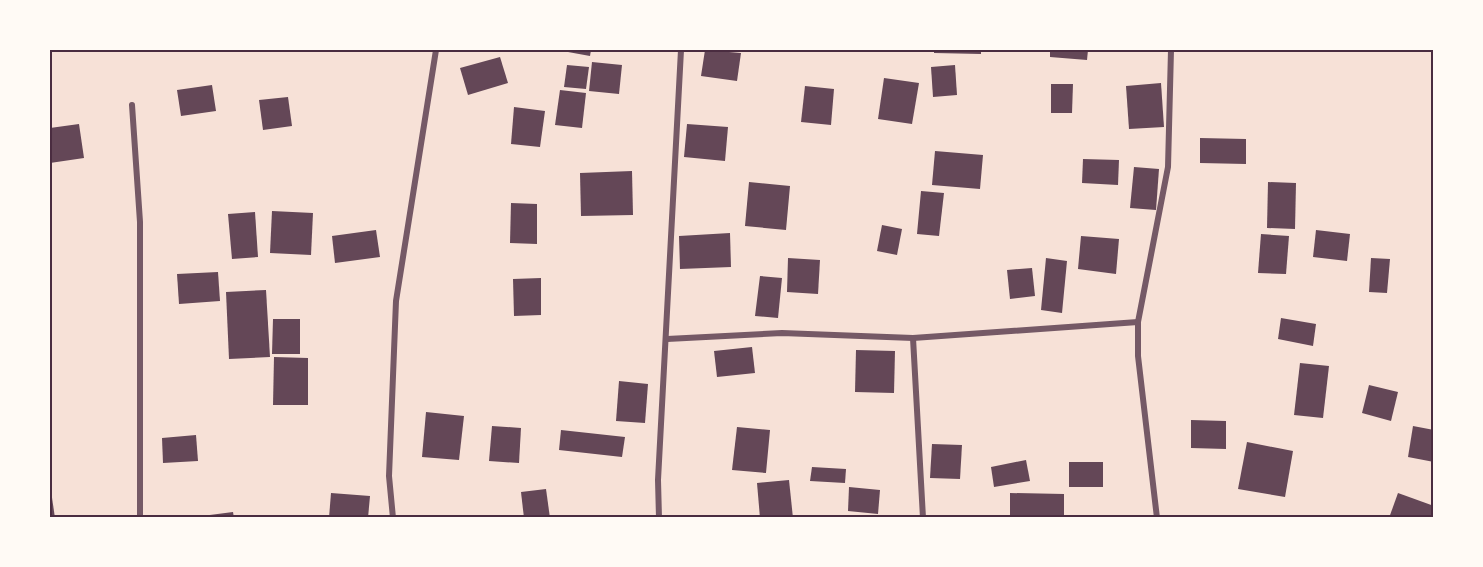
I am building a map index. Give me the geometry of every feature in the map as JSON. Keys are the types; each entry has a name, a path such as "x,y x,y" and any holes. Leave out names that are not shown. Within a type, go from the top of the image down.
{"street":[{"path":"393,518 389,476 396,301 436,50"},
{"path":"659,518 658,480 681,50"},
{"path":"1157,518 1138,356 1138,322 1168,167 1171,50"},
{"path":"132,105 140,222 140,518"},
{"path":"667,339 782,333 913,338 1138,322"},
{"path":"913,338 922,518"}],"building":[{"path":"557,50 591,50 590,56"},
{"path":"705,50 741,53 737,81 701,76"},
{"path":"934,50 981,50 981,54 934,53"},
{"path":"1050,50 1088,50 1087,60 1050,57"},
{"path":"500,57 508,83 468,95 460,68"},
{"path":"592,62 622,65 619,94 589,91"},
{"path":"567,65 589,67 586,89 564,87"},
{"path":"955,65 957,95 933,97 931,67"},
{"path":"884,78 919,83 912,124 878,119"},
{"path":"1161,83 1164,127 1129,129 1126,86"},
{"path":"1051,84 1073,84 1072,113 1051,113"},
{"path":"212,85 216,111 181,116 177,90"},
{"path":"805,86 834,89 831,125 801,122"},
{"path":"560,90 586,93 582,128 555,125"},
{"path":"288,97 292,126 263,130 259,100"},
{"path":"514,107 545,111 540,147 511,144"},
{"path":"79,124 84,158 50,163 50,128"},
{"path":"687,124 728,127 725,161 684,157"},
{"path":"1200,138 1246,139 1246,164 1200,163"},
{"path":"935,151 983,155 980,189 932,185"},
{"path":"1083,159 1119,160 1118,185 1082,183"},
{"path":"1134,167 1159,169 1156,210 1130,208"},
{"path":"632,171 633,215 581,216 580,173"},
{"path":"749,182 790,186 786,230 745,226"},
{"path":"1268,182 1296,183 1295,229 1267,228"},
{"path":"921,191 944,193 939,236 917,234"},
{"path":"511,203 537,204 537,244 510,243"},
{"path":"272,211 313,213 311,255 270,253"},
{"path":"255,212 258,257 232,259 228,214"},
{"path":"882,225 902,229 897,255 877,251"},
{"path":"376,230 380,257 335,263 332,236"},
{"path":"1316,230 1350,234 1347,261 1313,257"},
{"path":"730,233 731,267 680,269 679,236"},
{"path":"1261,234 1289,236 1286,274 1258,273"},
{"path":"1081,236 1119,239 1116,274 1078,269"},
{"path":"788,258 820,260 818,294 787,292"},
{"path":"1046,258 1067,261 1062,313 1041,310"},
{"path":"1371,258 1390,259 1387,293 1369,292"},
{"path":"1032,268 1035,296 1010,299 1007,270"},
{"path":"218,272 220,301 179,304 177,274"},
{"path":"760,276 782,278 778,318 755,316"},
{"path":"541,278 541,315 514,316 513,279"},
{"path":"266,290 270,357 229,359 226,292"},
{"path":"1281,318 1316,324 1313,346 1278,339"},
{"path":"273,319 300,319 300,354 272,354"},
{"path":"752,347 755,373 717,377 714,351"},
{"path":"856,350 895,351 894,393 855,392"},
{"path":"274,357 308,358 308,405 273,405"},
{"path":"1300,363 1329,366 1323,418 1294,415"},
{"path":"619,381 648,384 645,423 616,421"},
{"path":"1369,385 1398,392 1391,421 1362,413"},
{"path":"426,412 464,416 459,460 422,457"},
{"path":"1191,420 1226,421 1226,449 1191,448"},
{"path":"492,426 521,428 519,463 489,461"},
{"path":"1413,426 1434,430 1434,462 1408,457"},
{"path":"737,427 770,430 766,473 732,470"},
{"path":"561,430 625,437 622,457 559,450"},
{"path":"196,435 198,461 163,463 162,438"},
{"path":"1247,442 1293,451 1285,497 1238,489"},
{"path":"932,444 962,445 960,479 930,478"},
{"path":"1026,460 1030,481 994,487 991,467"},
{"path":"1069,462 1103,462 1103,487 1069,487"},
{"path":"812,467 846,469 845,483 810,481"},
{"path":"789,480 793,518 760,518 757,483"},
{"path":"849,487 880,490 878,514 848,511"},
{"path":"546,489 550,518 524,518 521,492"},
{"path":"51,491 55,518 50,518"},
{"path":"331,493 370,496 368,518 329,518"},
{"path":"1010,493 1064,494 1064,518 1010,518"},
{"path":"1398,493 1434,506 1434,518 1389,518"},
{"path":"233,512 234,518 202,518 202,516"}]}
